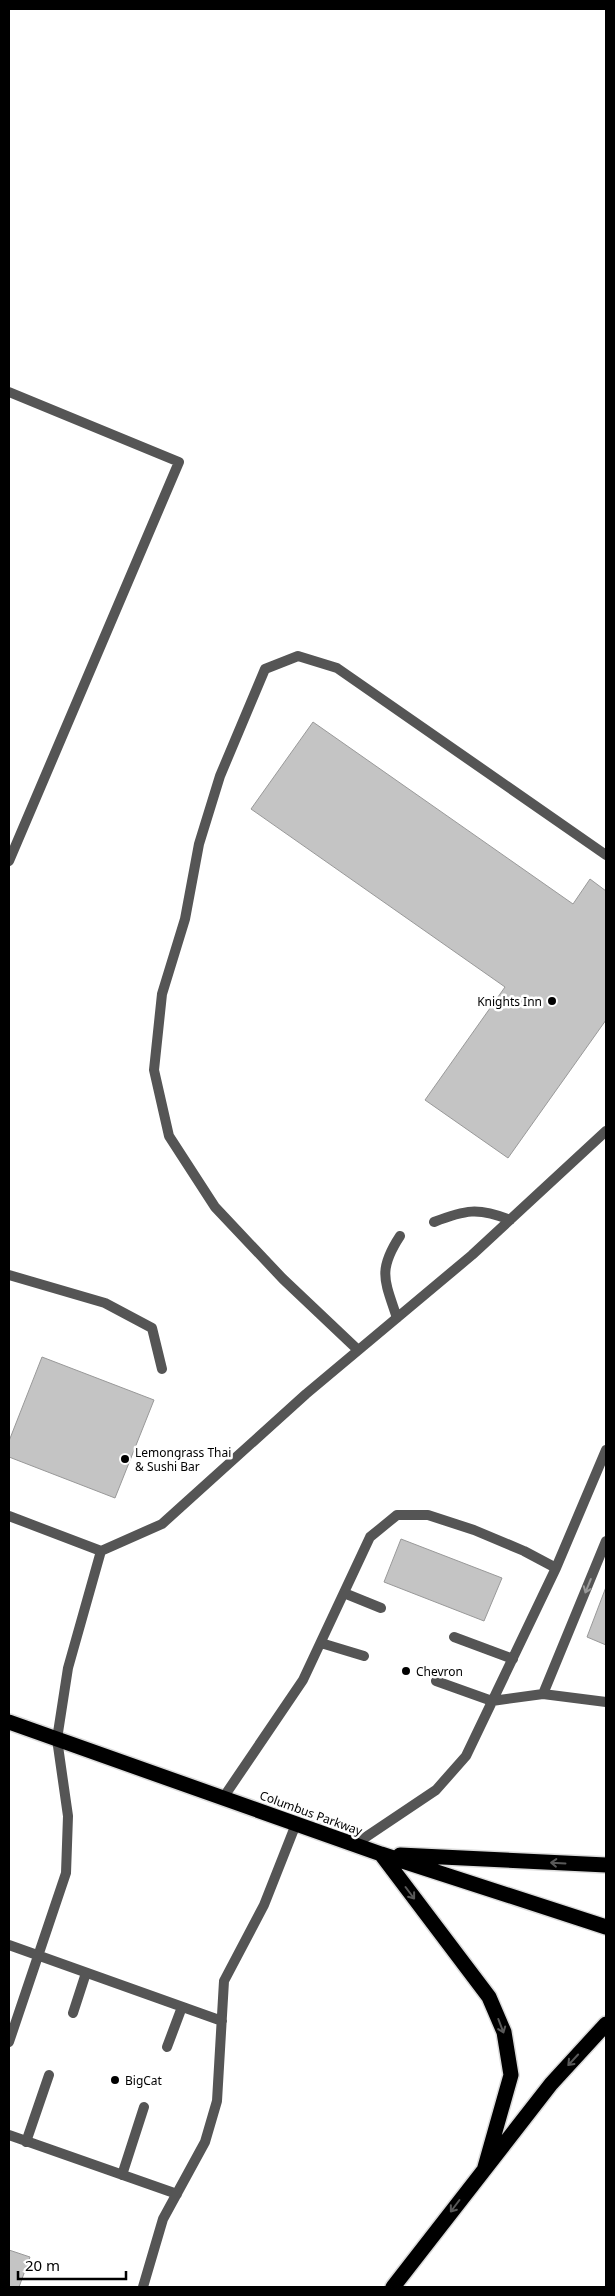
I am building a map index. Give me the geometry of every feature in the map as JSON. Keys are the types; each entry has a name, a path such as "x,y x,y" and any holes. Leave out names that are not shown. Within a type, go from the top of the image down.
{"highway":[{"name":"Columbus Parkway","path":"9,1722 354,1845 606,1927"},
{"path":"381,1854 606,1865"},
{"path":"381,1854 489,1997 504,2032 511,2075 485,2167"},
{"path":"393,2287 551,2084 606,2024"}],"lane":[{"path":"9,392 180,462 9,861"},
{"path":"358,1350 283,1278 215,1207 169,1136 154,1070 162,994 185,919 199,844 220,776 265,669 298,656 337,668 606,855"},
{"path":"9,1516 101,1551 162,1524 358,1350 510,1220 606,1131"},
{"path":"434,1222 461,1211 491,1212 510,1220"},
{"path":"397,1318 384,1277 390,1252 400,1236"},
{"path":"9,1275 104,1303 152,1328 162,1369"},
{"path":"354,1845 436,1790 466,1756 556,1568 606,1450"},
{"path":"223,1798 303,1680 370,1537 397,1514 428,1515 474,1530 524,1551 556,1568"},
{"path":"543,1694 606,1541"},
{"path":"9,2042 66,1873 68,1816 57,1740 68,1668 101,1551"},
{"path":"344,1593 381,1608"},
{"path":"454,1637 512,1659"},
{"path":"321,1643 364,1656"},
{"path":"436,1681 492,1701 543,1694 606,1702"},
{"path":"143,2287 163,2219 205,2142 217,2101 224,1981 264,1905 296,1824"},
{"path":"9,1945 222,2021"},
{"path":"73,2013 86,1973"},
{"path":"167,2047 182,2007"},
{"path":"26,2142 49,2075"},
{"path":"122,2174 144,2107"},
{"path":"9,2135 177,2194"}],"building":[{"path":"313,722 573,904 590,879 606,891 606,1020 508,1158 425,1100 505,987 251,809"},
{"path":"42,1357 154,1400 115,1498 9,1457 9,1441"},
{"path":"401,1539 502,1578 484,1621 384,1582"},
{"path":"606,1587 606,1645 587,1637"},
{"path":"9,2250 30,2257 19,2287 9,2287"}],"place":[{"name":"Knights Inn","path":"552,1001"},
{"name":"Lemongrass Thai & Sushi Bar","path":"125,1459"},
{"name":"Chevron","path":"406,1671"},
{"name":"BigCat","path":"115,2080"}]}
